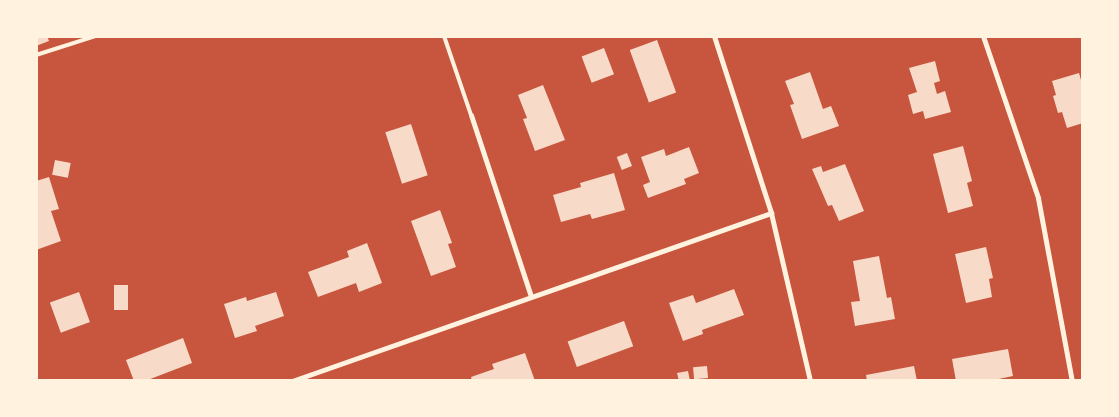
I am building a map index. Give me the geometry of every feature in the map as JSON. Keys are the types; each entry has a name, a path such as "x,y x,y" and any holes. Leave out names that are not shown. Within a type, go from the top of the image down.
{"street":[{"path":"714,36 771,213 810,381"},
{"path":"983,36 1038,198 1072,381"},
{"path":"471,115 531,296"},
{"path":"292,381 771,213"}],"lane":[{"path":"36,55 96,36"},
{"path":"444,36 471,115"}],"building":[{"path":"47,36 49,41 36,46 36,38"},
{"path":"657,40 676,93 649,103 630,50"},
{"path":"604,48 614,74 592,83 582,57"},
{"path":"935,61 940,81 934,83 937,94 945,91 951,112 925,119 923,111 913,114 908,95 917,92 909,68"},
{"path":"810,72 823,109 831,106 839,126 802,139 790,105 794,104 785,81"},
{"path":"1079,73 1083,87 1083,123 1067,128 1062,112 1058,113 1053,96 1056,95 1052,81"},
{"path":"543,85 565,140 535,151 523,119 527,118 518,95"},
{"path":"411,124 428,175 402,184 385,132"},
{"path":"963,146 972,181 967,183 973,206 948,213 933,154"},
{"path":"689,147 699,173 684,179 686,184 648,198 643,185 650,182 641,157 664,149 666,156"},
{"path":"627,153 632,166 622,170 617,157"},
{"path":"55,160 71,163 68,178 52,175"},
{"path":"845,164 864,211 839,221 832,205 828,206 812,169 821,166 823,172"},
{"path":"614,173 625,210 592,219 590,214 561,222 553,195 581,187 580,183"},
{"path":"49,177 59,209 51,211 61,241 36,250 36,181"},
{"path":"440,210 452,243 448,244 456,267 431,276 411,221"},
{"path":"367,243 382,283 359,292 356,283 318,297 308,272 349,257 347,251"},
{"path":"986,247 993,278 989,279 992,297 966,303 955,254"},
{"path":"879,256 887,298 891,297 895,319 855,326 851,302 860,301 853,261"},
{"path":"114,285 128,285 128,310 114,310"},
{"path":"734,289 744,315 702,330 703,334 683,341 669,303 693,295 696,303"},
{"path":"79,292 90,322 61,333 50,303"},
{"path":"276,292 284,316 255,326 257,331 235,338 224,304 246,297 247,301"},
{"path":"624,321 633,346 577,367 568,342"},
{"path":"183,338 192,363 145,381 134,381 126,360"},
{"path":"1008,349 1013,376 989,381 956,381 952,359"},
{"path":"525,353 535,381 472,381 471,377 494,369 492,364"},
{"path":"707,366 708,378 694,379 693,367"},
{"path":"914,366 917,381 867,381 866,375"},
{"path":"688,371 690,381 679,381 677,373"}]}
